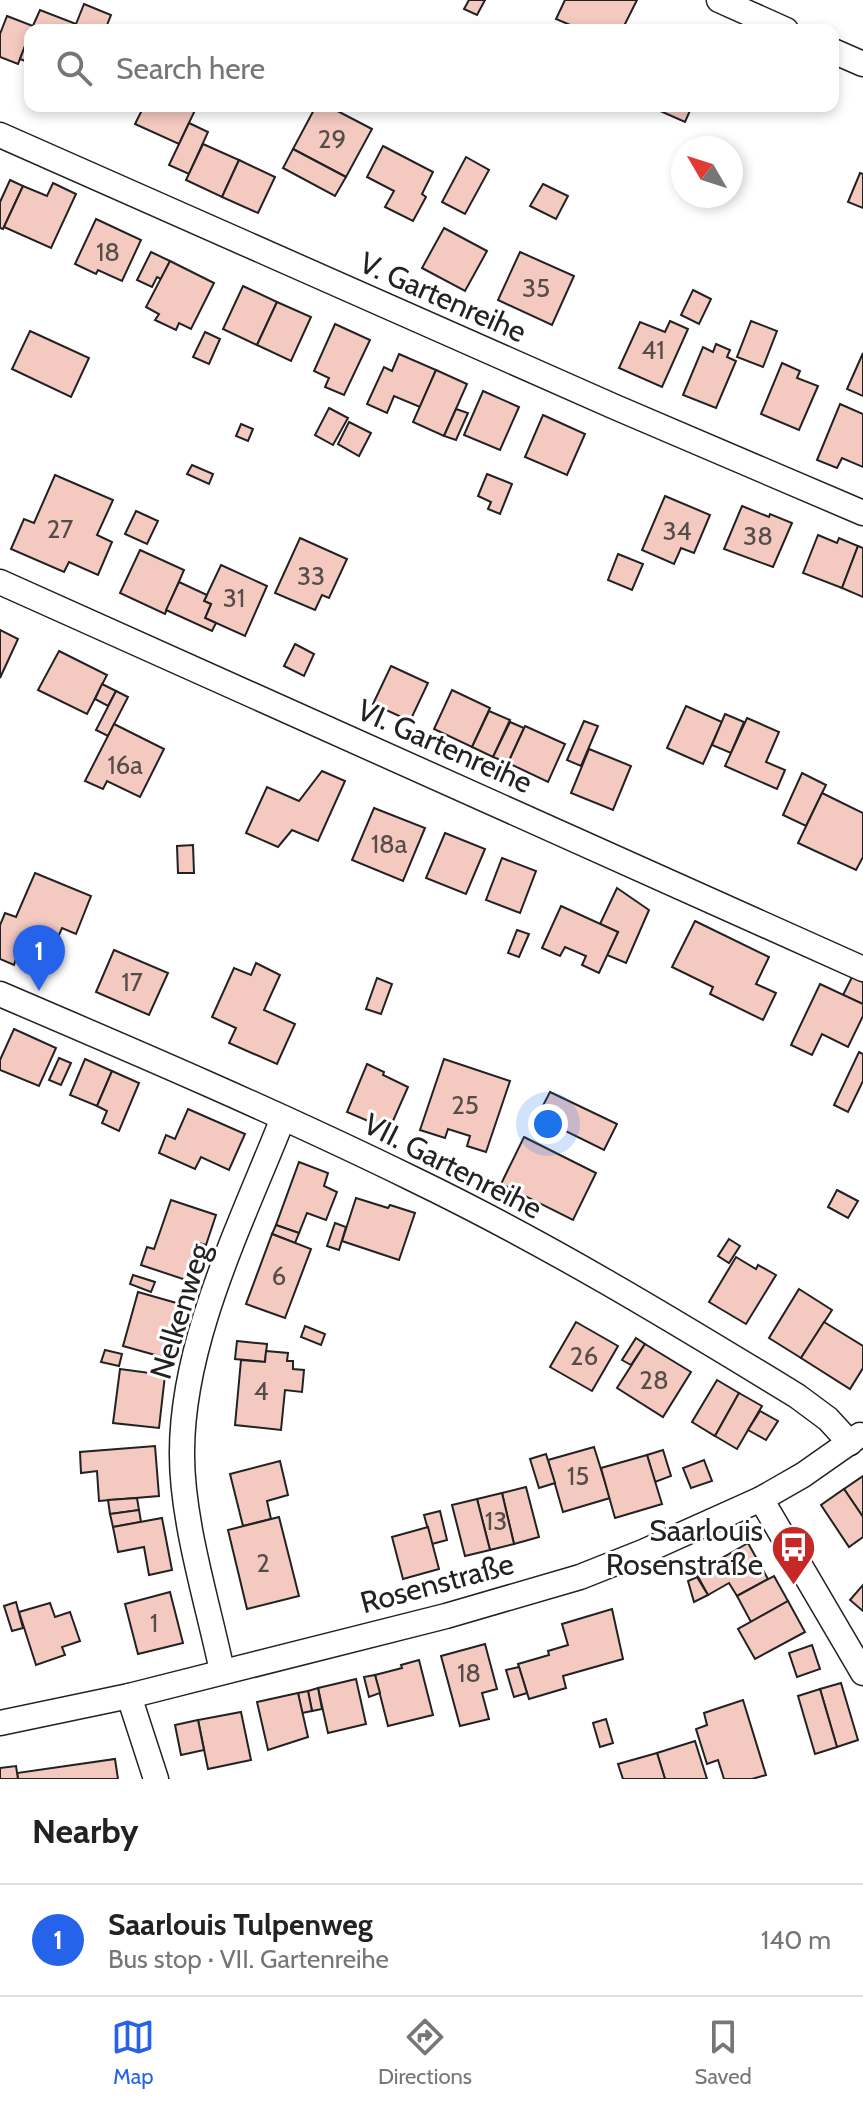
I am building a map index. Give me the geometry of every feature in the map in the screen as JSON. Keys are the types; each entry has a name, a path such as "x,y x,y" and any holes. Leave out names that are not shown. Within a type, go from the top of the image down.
{"street":[{"path":"719,0 773,24"},
{"path":"839,54 863,64"},
{"name":"V. Gartenreihe","path":"0,135 615,407 863,513"},
{"name":"VI. Gartenreihe","path":"0,582 863,969"},
{"name":"VII. Gartenreihe","path":"0,994 179,1070 411,1178 581,1267 797,1396 856,1438"},
{"name":"Nelkenweg","path":"222,1671 185,1504 182,1455 185,1408 192,1360 213,1295 283,1118"},
{"name":"Rosenstraße","path":"0,1723 129,1696 446,1616 580,1577 761,1499 856,1438"},
{"path":"761,1499 863,1673"},
{"path":"129,1696 156,1779"}],"building":[{"path":"469,0 485,0 477,15 464,9"},
{"path":"565,0 637,0 625,24 568,24 556,19"},
{"path":"84,4 111,15 107,24 76,24"},
{"path":"40,10 76,24 34,24"},
{"path":"7,16 28,24 24,24 24,49 18,64 0,57 0,34"},
{"path":"141,112 194,112 179,144 135,124"},
{"path":"313,112 339,112 372,129 346,177 293,149"},
{"path":"662,112 689,112 685,122"},
{"path":"189,123 208,132 189,174 169,165"},
{"path":"203,144 239,160 222,197 186,180"},
{"path":"383,146 433,172 422,194 426,197 413,221 385,207 394,191 367,177"},
{"path":"293,149 346,177 335,196 283,168"},
{"path":"466,157 489,170 465,214 442,202"},
{"path":"239,160 275,177 258,213 222,197"},
{"path":"860,173 863,174 863,208 848,202"},
{"path":"10,180 23,186 3,229 0,228 0,202"},
{"path":"53,183 76,194 51,248 4,227 23,186 47,196"},
{"path":"543,184 568,196 556,219 530,206"},
{"path":"96,219 141,240 122,281 75,264"},
{"path":"444,228 487,251 465,291 422,268"},
{"path":"151,252 170,261 161,279 157,277 152,287 137,280"},
{"path":"520,252 574,276 552,325 498,300"},
{"path":"170,261 214,283 191,329 179,323 176,330 155,320 159,314 146,307"},
{"path":"243,286 277,302 257,345 223,329"},
{"path":"693,290 711,299 699,324 681,315"},
{"path":"277,302 311,317 291,361 257,345"},
{"path":"670,321 688,329 662,387 619,368 640,322 665,332"},
{"path":"751,321 777,331 763,367 737,357"},
{"path":"335,324 370,340 344,395 325,387 329,378 314,371"},
{"path":"30,331 89,358 71,397 12,369"},
{"path":"205,332 220,339 209,364 193,357"},
{"path":"716,344 730,350 727,357 736,361 716,408 683,395 703,347 713,352"},
{"path":"863,353 863,396 847,389"},
{"path":"399,354 436,370 420,407 394,396 387,413 367,404 384,367 392,371"},
{"path":"782,363 800,371 797,378 818,386 799,430 761,414"},
{"path":"436,370 467,384 444,436 413,422"},
{"path":"483,391 519,407 500,450 464,435"},
{"path":"840,404 863,414 863,467 842,458 837,468 817,460"},
{"path":"329,408 348,418 333,445 315,435"},
{"path":"456,409 468,413 456,440 444,436"},
{"path":"543,415 585,434 567,475 525,457"},
{"path":"349,422 371,433 359,456 338,444"},
{"path":"241,424 253,429 248,441 236,436"},
{"path":"192,465 213,474 209,484 187,474"},
{"path":"487,474 512,484 500,514 488,509 491,502 478,496"},
{"path":"55,475 113,500 97,535 112,542 98,575 69,562 64,572 11,549 24,519 34,523"},
{"path":"665,496 710,515 694,553 681,548 674,564 642,550"},
{"path":"742,506 792,523 773,567 724,549"},
{"path":"136,511 158,521 147,544 125,534"},
{"path":"818,535 837,543 839,538 858,546 842,588 803,573"},
{"path":"300,538 347,559 329,598 322,595 315,610 275,593"},
{"path":"858,546 863,548 863,597 842,588"},
{"path":"140,550 184,570 165,614 120,593"},
{"path":"618,554 643,564 632,590 608,580"},
{"path":"221,565 267,586 245,636 205,618 211,604 204,601"},
{"path":"179,582 207,595 204,601 211,604 205,618 216,623 212,631 166,610"},
{"path":"0,630 18,639 0,678"},
{"path":"295,644 314,654 304,676 284,666"},
{"path":"59,651 107,675 87,714 38,690"},
{"path":"391,666 428,683 410,721 373,704"},
{"path":"102,684 116,691 108,706 95,699"},
{"path":"452,690 490,708 472,747 434,729"},
{"path":"116,691 128,697 108,736 96,730"},
{"path":"686,706 722,722 703,764 667,748"},
{"path":"489,711 510,720 493,757 472,747"},
{"path":"725,714 744,722 731,753 712,745"},
{"path":"747,718 779,732 766,762 785,770 777,789 725,766"},
{"path":"584,721 598,726 581,766 567,760"},
{"path":"510,722 524,728 508,763 493,757"},
{"path":"114,724 164,749 140,797 107,781 103,789 85,781"},
{"path":"525,726 565,744 548,782 508,763"},
{"path":"589,749 631,766 613,810 571,793"},
{"path":"322,771 345,781 318,841 292,830 278,847 246,833 267,787 299,801"},
{"path":"802,773 826,785 806,826 783,815"},
{"path":"822,793 863,813 863,857 856,870 798,843"},
{"path":"374,808 425,828 403,881 352,860"},
{"path":"445,833 485,849 466,894 426,878"},
{"path":"193,845 194,873 178,873 177,846"},
{"path":"502,858 536,871 520,913 486,900"},
{"path":"35,873 91,896 76,934 62,928 50,955 33,948 27,961 17,956 14,965 0,959 0,925 5,913 16,917"},
{"path":"617,888 649,910 626,963 607,955 618,932 600,924"},
{"path":"561,906 618,932 599,973 582,965 586,956 565,947 560,956 542,948"},
{"path":"695,921 769,957 756,984 776,993 763,1020 710,994 713,987 672,967"},
{"path":"517,930 529,934 519,957 508,953"},
{"path":"114,950 168,973 149,1015 96,992"},
{"path":"256,963 280,975 264,1010 295,1024 277,1064 229,1043 236,1028 212,1017 234,968 251,975"},
{"path":"852,977 863,982 863,1004 843,995"},
{"path":"377,978 392,984 381,1014 366,1009"},
{"path":"820,984 863,1004 863,1016 848,1047 822,1034 812,1055 791,1045"},
{"path":"14,1029 56,1048 39,1086 0,1070 0,1060"},
{"path":"859,1052 863,1054 863,1081 848,1112 834,1105"},
{"path":"59,1058 71,1063 61,1085 49,1080"},
{"path":"85,1059 112,1071 97,1106 70,1095"},
{"path":"444,1059 510,1081 486,1152 467,1146 470,1136 448,1129 445,1138 420,1130"},
{"path":"367,1064 408,1087 389,1130 347,1112"},
{"path":"112,1071 139,1083 119,1131 102,1123 107,1111 97,1106"},
{"path":"550,1092 617,1124 604,1150 537,1117"},
{"path":"188,1109 245,1134 229,1170 201,1157 195,1169 159,1153 166,1135 175,1139"},
{"path":"524,1137 596,1173 573,1220 501,1184"},
{"path":"299,1162 328,1173 324,1186 337,1192 326,1220 307,1213 299,1233 276,1225"},
{"path":"837,1190 858,1201 848,1218 828,1207"},
{"path":"356,1198 415,1213 399,1260 342,1241"},
{"path":"171,1200 216,1215 206,1245 199,1243 186,1280 141,1265 147,1247 154,1249"},
{"path":"335,1223 346,1227 339,1250 327,1246"},
{"path":"276,1225 299,1233 295,1243 272,1234"},
{"path":"272,1234 311,1249 285,1318 246,1304"},
{"path":"729,1239 740,1246 729,1263 718,1256"},
{"path":"736,1257 756,1269 758,1265 776,1275 746,1324 709,1302"},
{"path":"133,1275 155,1282 151,1292 130,1284"},
{"path":"799,1289 832,1310 801,1358 769,1338"},
{"path":"138,1292 180,1304 166,1358 123,1346"},
{"path":"576,1322 618,1346 592,1391 550,1367"},
{"path":"824,1322 863,1346 863,1368 850,1389 801,1358"},
{"path":"305,1326 325,1334 321,1345 301,1337"},
{"path":"636,1338 645,1344 631,1365 622,1360"},
{"path":"237,1341 267,1344 265,1362 235,1359"},
{"path":"645,1344 691,1372 663,1417 617,1388"},
{"path":"105,1350 122,1354 119,1366 101,1362"},
{"path":"266,1351 288,1353 287,1361 293,1361 293,1369 304,1370 302,1392 285,1390 281,1430 235,1425 241,1360 265,1362"},
{"path":"120,1369 165,1375 159,1428 113,1423"},
{"path":"717,1380 739,1393 715,1436 692,1422"},
{"path":"739,1393 762,1406 737,1449 715,1436"},
{"path":"760,1411 778,1421 766,1440 748,1430"},
{"path":"155,1446 159,1496 99,1501 97,1471 81,1473 80,1452"},
{"path":"594,1447 610,1498 563,1512 548,1460"},
{"path":"663,1450 671,1476 655,1482 647,1455"},
{"path":"546,1454 555,1483 539,1488 530,1459"},
{"path":"647,1455 662,1504 615,1518 601,1468"},
{"path":"704,1460 712,1481 691,1488 683,1468"},
{"path":"280,1461 288,1495 267,1501 271,1519 243,1526 230,1474"},
{"path":"863,1476 863,1517 844,1489"},
{"path":"526,1487 539,1537 514,1544 502,1493"},
{"path":"844,1489 863,1517 863,1537 849,1547 821,1505"},
{"path":"502,1493 514,1544 490,1550 477,1499"},
{"path":"137,1498 139,1510 110,1514 108,1500"},
{"path":"477,1499 490,1550 465,1556 452,1505"},
{"path":"139,1510 141,1522 113,1527 110,1514"},
{"path":"440,1511 447,1540 432,1544 424,1515"},
{"path":"279,1517 299,1596 247,1609 228,1530"},
{"path":"162,1518 172,1570 149,1575 144,1547 118,1552 113,1527"},
{"path":"428,1527 439,1569 403,1579 392,1537"},
{"path":"748,1543 768,1579 737,1596 729,1583 708,1595 696,1573"},
{"path":"774,1576 788,1601 751,1622 737,1596"},
{"path":"697,1577 708,1595 694,1602 688,1581"},
{"path":"863,1585 863,1611 850,1600"},
{"path":"170,1592 183,1643 138,1654 125,1604"},
{"path":"788,1601 805,1632 755,1659 738,1629"},
{"path":"16,1602 23,1628 12,1631 4,1606"},
{"path":"50,1603 55,1617 70,1612 80,1641 62,1647 65,1655 36,1665 19,1612"},
{"path":"612,1609 623,1659 563,1676 566,1688 529,1699 518,1664 549,1655 548,1651 568,1645 562,1624"},
{"path":"485,1644 497,1689 482,1693 489,1719 460,1726 441,1656"},
{"path":"812,1645 820,1669 797,1677 789,1653"},
{"path":"419,1660 433,1715 388,1726 375,1675"},
{"path":"519,1667 527,1693 514,1697 506,1670"},
{"path":"375,1675 380,1693 369,1697 364,1677"},
{"path":"356,1679 366,1724 328,1733 318,1688"},
{"path":"841,1683 858,1740 837,1747 820,1689"},
{"path":"318,1688 322,1709 312,1711 308,1691"},
{"path":"820,1689 837,1747 815,1754 798,1696"},
{"path":"308,1691 312,1711 302,1713 298,1693"},
{"path":"298,1693 308,1737 268,1750 257,1702"},
{"path":"743,1700 766,1775 752,1779 724,1779 718,1760 707,1764 696,1729 707,1725 704,1713"},
{"path":"241,1712 251,1760 208,1769 198,1720"},
{"path":"606,1719 613,1743 600,1747 593,1723"},
{"path":"198,1720 204,1750 181,1755 175,1725"},
{"path":"695,1741 707,1779 665,1779 657,1753"},
{"path":"657,1753 665,1779 623,1779 618,1764"},
{"path":"115,1759 118,1779 18,1779 17,1773"},
{"path":"16,1766 18,1779 0,1779 0,1768"}],"place":[{"name":"Saarlouis Tulpenweg","path":"39,991"},
{"name":"Saarlouis Rosenstraße","path":"794,1586"}]}
